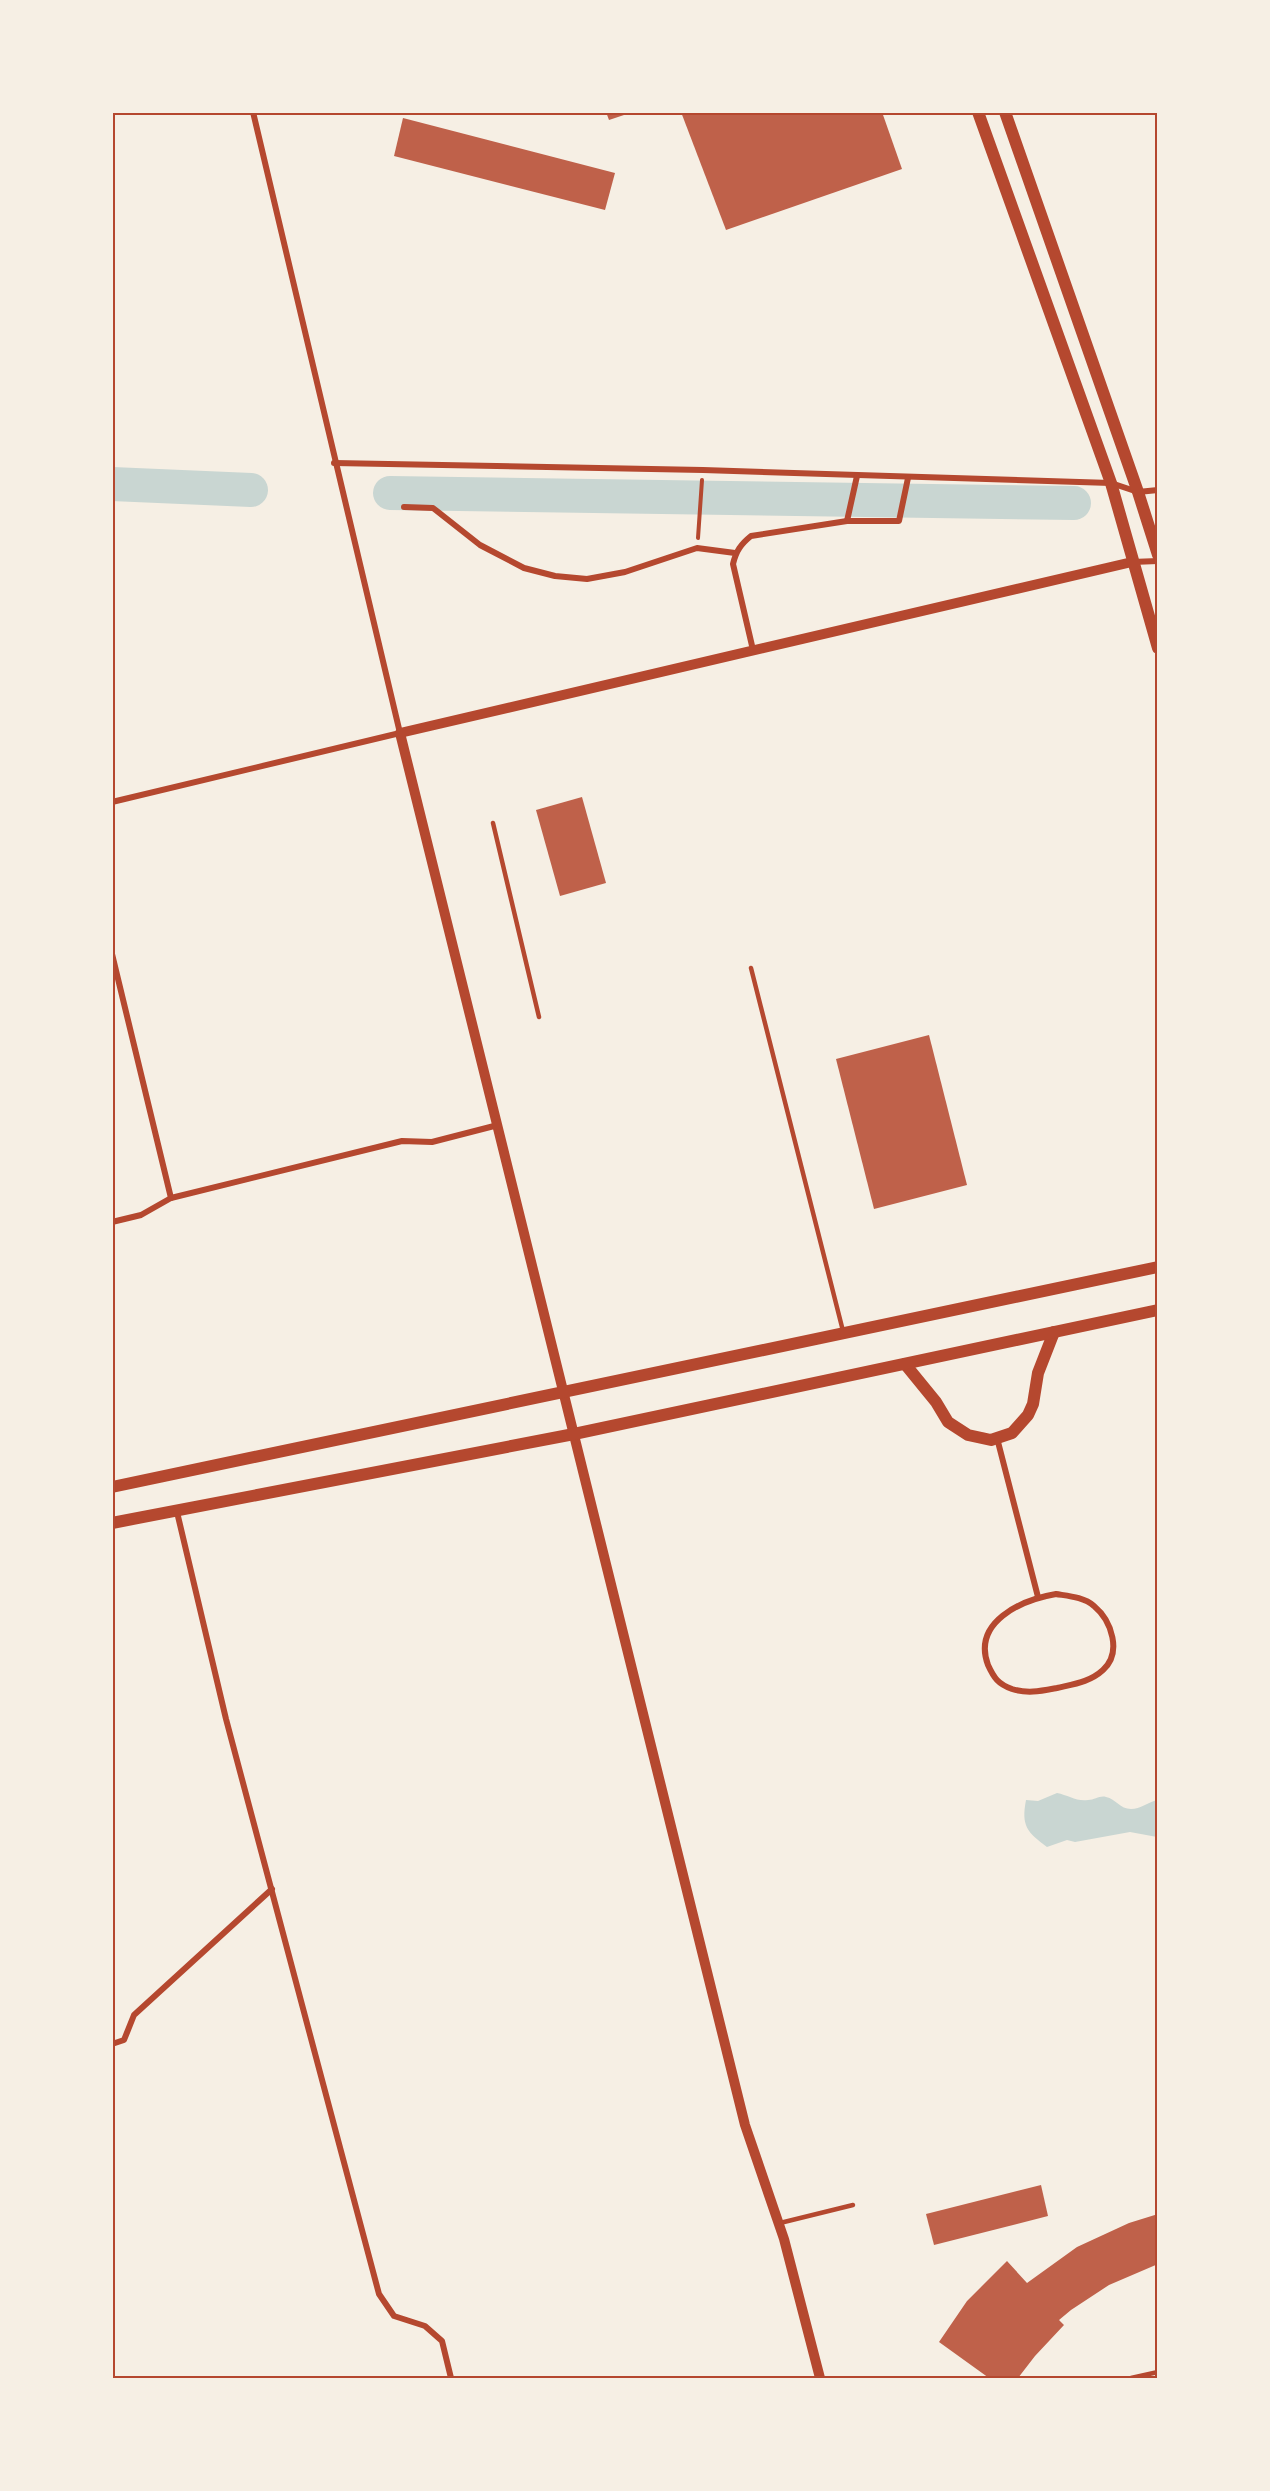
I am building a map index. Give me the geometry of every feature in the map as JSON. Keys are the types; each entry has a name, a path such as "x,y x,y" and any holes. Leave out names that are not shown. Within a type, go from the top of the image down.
{"main road":[{"path":"978,112 1111,483 1158,648"},
{"path":"1005,112 1158,555"},
{"path":"112,1487 1158,1267"},
{"path":"112,1523 574,1434 1158,1310"},
{"path":"905,1364 936,1402 948,1422 957,1429 979,1439 997,1438 1012,1433 1028,1415 1034,1404 1038,1373 1054,1332"}],"street":[{"path":"253,112 334,463 745,2125 779,2224 818,2361 820,2379"},
{"path":"334,463 703,470 1111,483 1138,492 1158,490"},
{"path":"847,520 857,476"},
{"path":"753,650 733,564 735,553 751,536 847,520 899,521 908,478"},
{"path":"404,507 433,508 480,545 524,568 555,576 597,578 625,572 697,548 735,553"},
{"path":"112,802 1132,562 1158,561"},
{"path":"112,954 171,1198"},
{"path":"112,1222 141,1215 171,1198 402,1140 432,1142 498,1125"},
{"path":"997,1438 1038,1597"},
{"path":"177,1512 226,1719 379,2294 394,2316 425,2326 442,2341 451,2379"},
{"path":"1056,1594 1076,1597 1093,1605 1104,1616 1113,1637 1114,1648 1111,1660 1105,1669 1085,1682 1024,1693 1002,1686 993,1677 985,1655 988,1631 1000,1617 1019,1604 1038,1597 1056,1594"},
{"path":"112,2044 124,2040 134,2014 272,1889"}],"lane":[{"path":"493,823 539,1017"},
{"path":"750,968 843,1334"},
{"path":"779,2224 853,2205"},
{"path":"1131,2379 1158,2372"}],"path":[{"path":"697,548 703,470"}],"shaded area":[{"path":"1057,1793 1084,1800 1106,1797 1131,1809 1157,1800 1157,1837 1130,1832 1075,1842 1067,1840 1047,1847 1027,1828 1024,1816 1026,1800 1038,1801"}],"building":[{"path":"606,112 629,112 630,113 609,120"},
{"path":"681,112 882,112 902,169 726,230"},
{"path":"403,118 615,173 605,210 394,156"},
{"path":"582,797 606,883 560,896 536,810"},
{"path":"929,1035 967,1185 874,1209 836,1059"},
{"path":"1041,2185 1048,2216 934,2245 926,2214"},
{"path":"1158,2214 1158,2264 1109,2285 1071,2310 1059,2320 1064,2325 1018,2378 989,2378 939,2342 967,2301 1007,2261 1027,2283 1077,2247 1129,2223"}],"waterway":[{"path":"112,484 251,490"},
{"path":"390,493 1074,503"}]}
